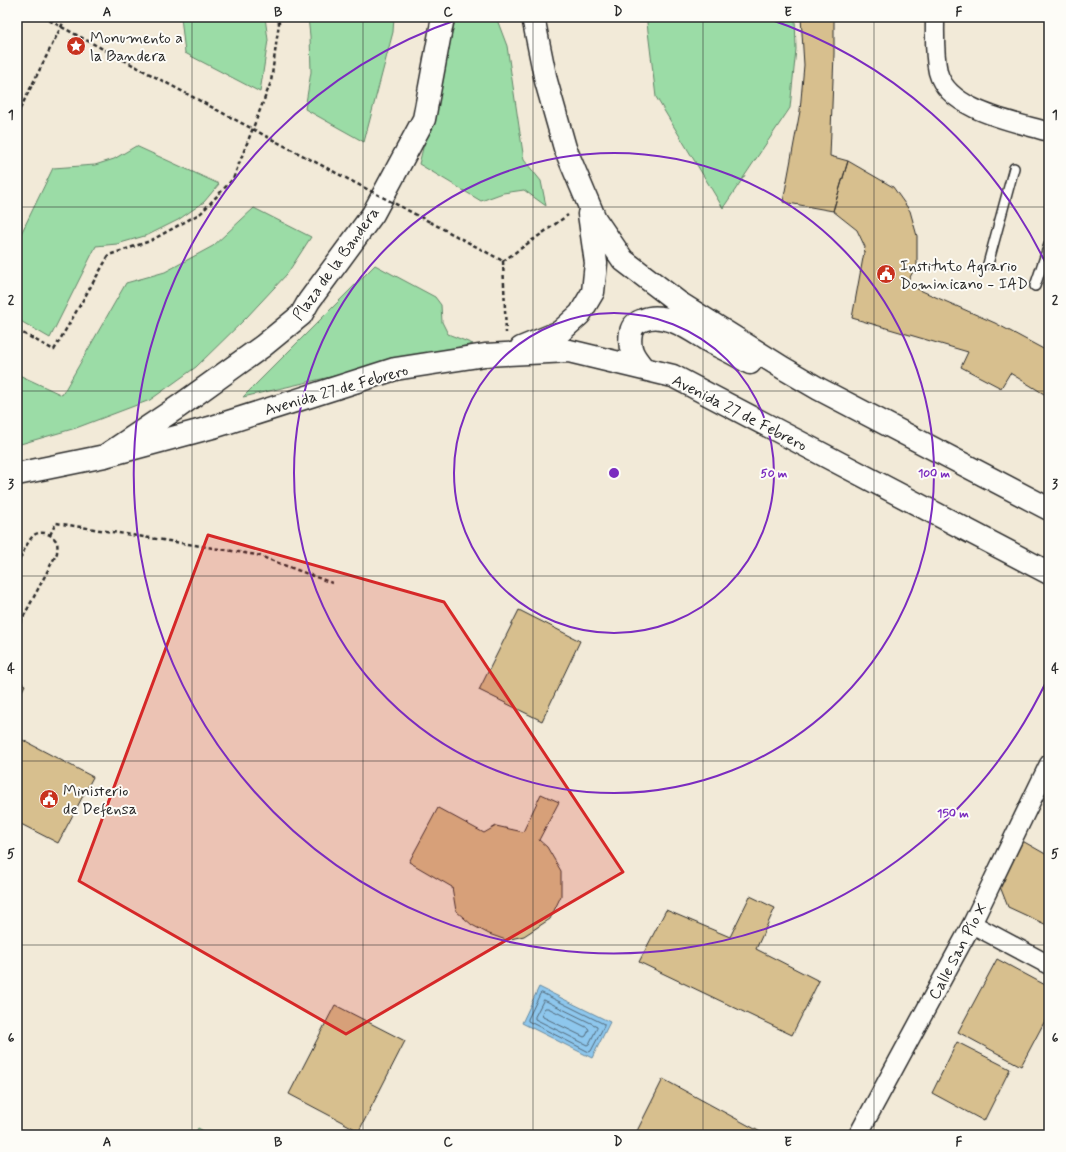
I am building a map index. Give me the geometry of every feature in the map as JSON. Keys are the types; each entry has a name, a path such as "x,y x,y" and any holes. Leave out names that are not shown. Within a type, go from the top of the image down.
{"highway":[{"name":"Plaza de la Bandera","path":"17,474 106,456 263,346 301,315 309,301 373,214 424,119 443,17"},
{"path":"533,17 546,81 565,148 595,218 623,260 678,302 783,368 819,389 1049,509"},
{"path":"546,81 549,17"},
{"path":"507,354 560,332 580,314 594,292 596,263 588,200"},
{"path":"643,368 632,355 629,340 631,329 638,321 650,317 667,319 684,326 754,365 783,368"},
{"name":"Avenida 27 de Febrero","path":"106,456 212,426 395,369 485,355 569,351 673,376 1049,573"}],"street":[{"path":"935,17 935,52 938,73 948,91 969,106 997,117 1049,132"},
{"name":"Calle San Pío X","path":"858,1135 972,924 1049,764"},
{"path":"972,924 1049,965"}],"lane":[{"path":"988,264 1014,168"},
{"path":"1035,286 1049,245"}],"path":[{"path":"43,17 503,262"},
{"path":"17,116 66,17"},
{"path":"17,330 54,350 109,255 150,241 200,213 233,179 270,82 279,23 278,17"},
{"path":"503,262 588,200"},
{"path":"503,262 507,354"},
{"path":"50,535 56,523 257,555 332,583"},
{"path":"17,565 32,536 38,533 46,533 54,538 57,544 57,553 17,629"}],"highlighted area":[{"path":"208,535 444,602 623,872 346,1034 79,881"}],"green space":[{"path":"181,17 265,17 268,40 260,92 185,53"},
{"path":"308,17 394,17 393,32 364,142 305,109 311,72"},
{"path":"456,17 496,17 507,46 524,160 541,181 546,206 524,190 503,193 481,201 419,164"},
{"path":"648,17 795,17 796,49 790,108 723,208 656,97 647,23"},
{"path":"136,146 219,184 204,202 178,220 148,235 117,244 96,246 50,338 17,319 17,242 53,168 95,165 114,159"},
{"path":"254,208 311,237 287,274 246,318 196,367 150,400 76,428 17,445 17,374 62,395 126,283 165,272 213,246"},
{"path":"375,265 435,297 441,305 442,322 448,334 473,344 243,397"},
{"path":"198,1128 211,1135 194,1135"}],"water":[{"path":"539,987 610,1022 592,1058 522,1023"}],"building":[{"path":"801,17 834,17 830,156 848,161 833,211 783,202 800,111 804,65"},
{"name":"Instituto Agrario Dominicano - IAD","path":"848,161 893,187 910,211 917,236 917,265 906,284 995,323 1049,352 1049,397 1010,373 1001,388 961,367 968,352 852,318 865,247 857,230 833,211"},
{"path":"519,610 580,641 542,721 479,690"},
{"path":"17,681 25,685 17,701"},
{"name":"Ministerio de Defensa","path":"17,737 93,777 58,843 17,822"},
{"path":"541,794 559,802 539,840 547,847 561,871 561,896 550,919 524,936 506,940 489,934 472,925 456,911 452,887 409,862 438,808 484,833 496,826 523,832"},
{"path":"1019,839 1049,856 1049,926 1008,907 999,884"},
{"path":"750,896 775,908 756,949 819,981 792,1035 639,962 666,910 730,937"},
{"path":"997,959 1049,987 1049,1013 1021,1066 958,1032"},
{"path":"335,1005 405,1041 359,1131 289,1094"},
{"path":"957,1042 1010,1069 984,1121 932,1093"},
{"path":"663,1079 766,1135 635,1135"}],"place":[{"name":"Monumento a la Bandera","path":"76,46"},
{"name":"Instituto Agrario Dominicano - IAD","path":"886,274"},
{"name":"Ministerio de Defensa","path":"49,799"}]}
